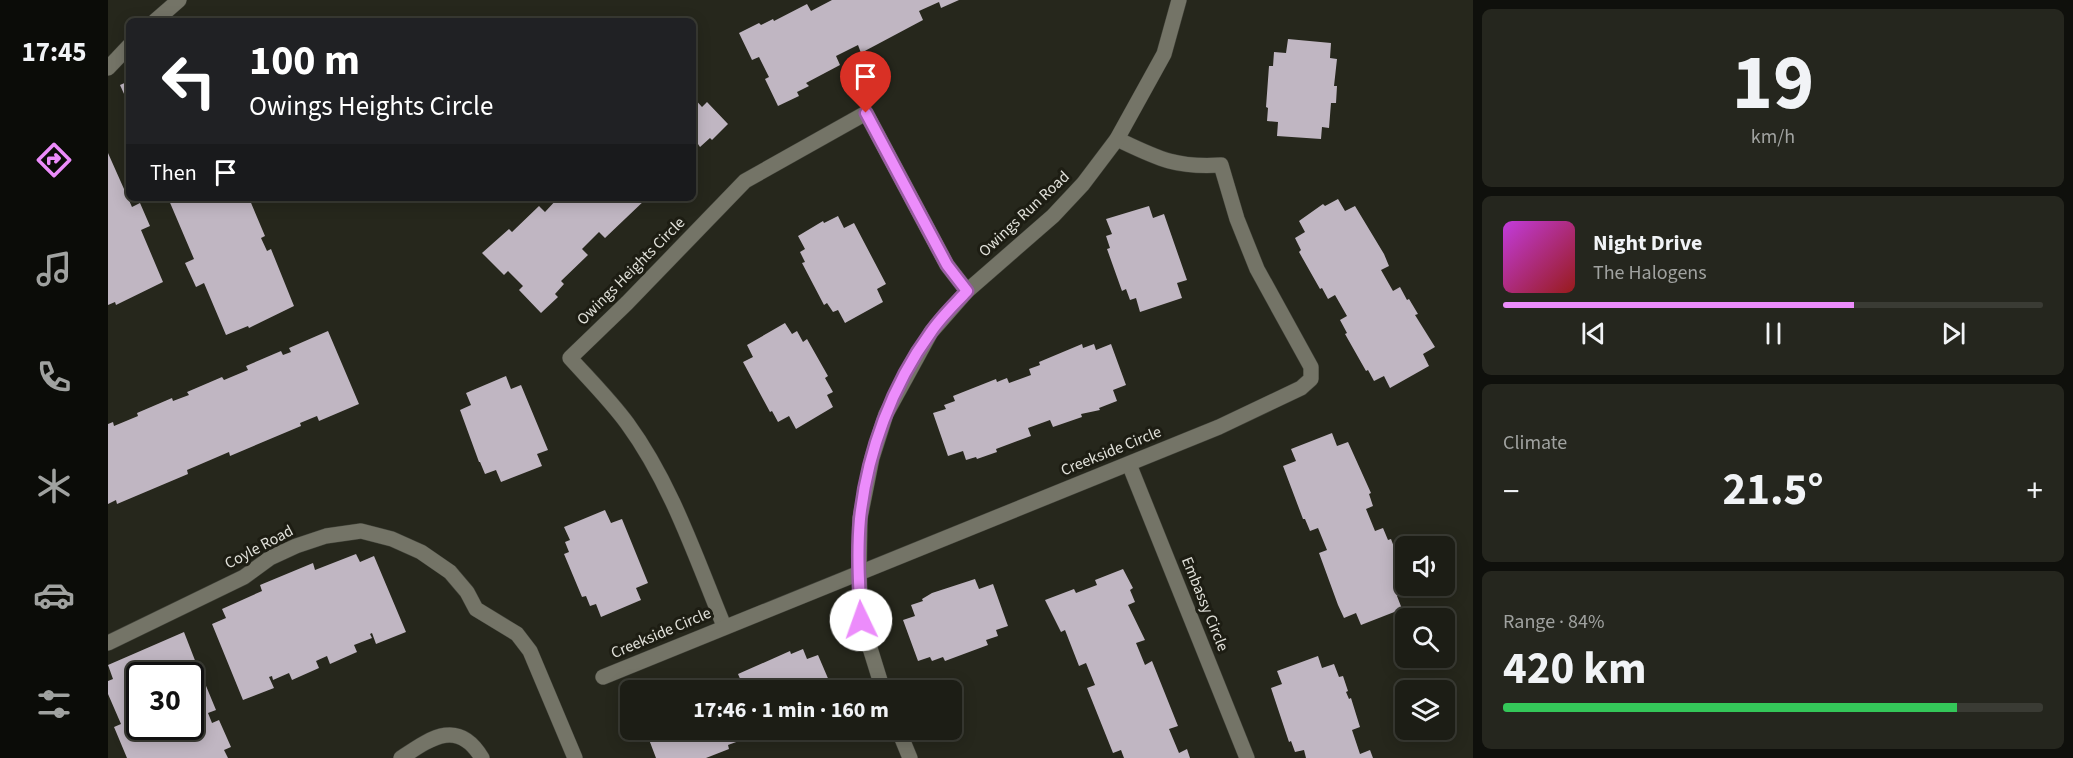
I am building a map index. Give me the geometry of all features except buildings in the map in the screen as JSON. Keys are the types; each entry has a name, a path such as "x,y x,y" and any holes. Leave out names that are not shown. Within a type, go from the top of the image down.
{"street":[{"path":"158,18 179,0"},
{"name":"Owings Run Road","path":"880,680 861,620 860,518 872,458 886,414 906,373 931,332 967,291 1053,216 1083,184 1117,139 1164,54 1179,0"},
{"path":"108,68 126,49"},
{"name":"Owings Heights Circle","path":"724,626 672,501 650,460 627,423 570,358 627,303 745,180 866,113 947,265 967,291"},
{"name":"Creekside Circle","path":"603,677 1219,427 1301,388 1311,379 1311,368 1257,269 1237,219 1221,165 1193,167 1159,159 1117,139"},
{"name":"Embassy Circle","path":"1129,464 1246,758"},
{"name":"Coyle Road","path":"108,643 244,577 270,558 296,546 326,536 361,531 392,539 431,559 450,572 467,592 476,609 517,634 534,660 575,758"},
{"path":"401,758 429,739 450,734 470,743 482,758"},
{"path":"903,740 910,758"}],"route":[{"path":"861,620 860,518 872,458 886,414 906,373 931,332 967,291 947,265 866,113"}]}
